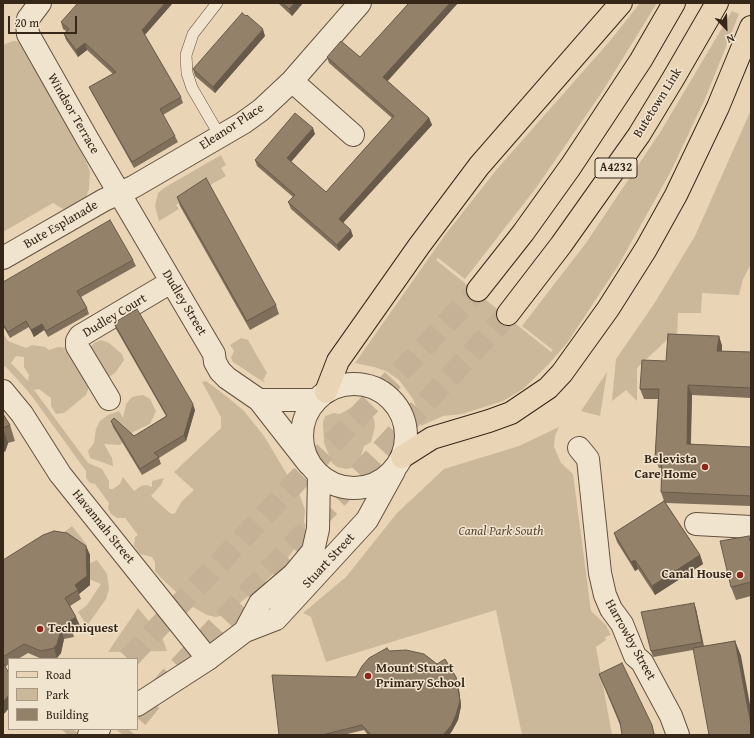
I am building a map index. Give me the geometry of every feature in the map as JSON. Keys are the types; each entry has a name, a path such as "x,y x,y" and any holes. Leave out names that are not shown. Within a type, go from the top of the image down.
{"main road":[{"path":"321,396 338,362 419,246 479,166 621,3"},
{"name":"A4232","path":"478,290 523,233 571,166 641,60 674,3"},
{"name":"Butetown Link","path":"508,314 561,245 639,135 717,3"},
{"path":"398,464 432,438 511,413 548,388 562,373 608,309 646,249 676,195 718,107 751,27"}],"street":[{"name":"Windsor Terrace","path":"40,3 28,19 28,34 119,193"},
{"name":"Eleanor Place","path":"119,193 133,187 261,110 292,80 360,3"},
{"path":"292,80 353,135"},
{"name":"Bute Esplanade","path":"3,258 104,200 119,193"},
{"name":"Dudley Street","path":"119,193 214,354 215,362 220,371 259,400 314,470"},
{"name":"Dudley Court","path":"109,399 77,346 77,341 80,336 171,282"},
{"path":"357,384 373,387 387,395 398,407 405,423 407,440 398,464 385,479 366,487 355,488 333,485 314,470 303,448 301,431 306,414 321,396 341,385 357,384"},
{"name":"Havannah Street","path":"3,391 22,414 60,474 208,659"},
{"path":"259,400 321,396"},
{"name":"Harrowby Street","path":"580,448 588,459 600,573 605,596 611,609 622,624 635,656 642,662 672,716 678,735"},
{"name":"Stuart Street","path":"138,703 208,659 245,631 276,619 367,520 398,464"},
{"name":"Stuart Street","path":"245,631 260,603 294,574 313,551 318,529 314,470"},
{"path":"696,524 751,527"}],"lane":[{"path":"217,3 193,34 186,54 186,67 192,88 220,136"}],"green space":[{"path":"640,3 657,3 602,92 536,188 465,279 438,258 436,260 551,352 553,350 522,326 586,243 661,131 732,11 739,14 705,99 671,171 618,266 567,343 547,366 523,389 503,401 462,414 443,416 421,426 419,415 413,399 399,380 386,371 355,363 445,235 497,169 609,42"},
{"path":"13,41 21,42 68,119 68,129 86,161 90,172 89,189 86,197 72,208 63,209 53,203 3,232 3,45"},
{"path":"751,110 751,264 743,279 739,295 702,293 701,313 678,313 677,337 670,337 637,368 637,401 626,390 612,401 616,359 654,304 695,236"},
{"path":"221,155 226,165 221,168 226,176 176,205 179,209 159,221 155,206 158,193"},
{"path":"3,333 8,341 26,348 32,345 45,347 49,350 58,347 88,350 94,343 101,340 109,343 122,354 124,360 115,373 109,377 103,378 93,375 86,395 64,413 56,414 51,406 51,398 39,389 34,390 88,463 102,469 109,481 109,489 113,489 120,484 123,477 134,491 141,486 147,485 152,487 152,481 164,478 161,485 151,496 171,514 175,513 182,501 194,490 174,472 221,428 221,417 202,382 206,381 244,411 264,436 300,496 305,510 304,522 306,526 298,544 284,563 262,585 225,615 216,617 207,615 193,607 183,608 177,604 176,592 155,571 155,562 152,557 140,554 134,546 135,537 138,535 125,518 117,518 111,514 108,508 109,503 95,484 90,483 86,478 86,471 31,395 5,366 3,367","holes":["16,356 24,357 24,367 29,375 28,381 11,363"]},
{"path":"241,338 248,340 267,373 263,380 265,383 233,362 231,358 234,351 230,345"},
{"path":"607,372 600,416 581,411"},
{"path":"143,395 150,399 156,411 150,424 133,432 120,445 104,444 112,458 113,466 90,458 88,451 94,443 96,429 100,421 108,415 119,411 123,418 126,404 132,397"},
{"path":"362,404 374,419 375,426 371,442 364,446 358,466 347,469 337,467 332,463 324,443 323,422 325,416 334,413 340,414 354,406"},
{"name":"Canal Park South","path":"559,427 555,436 554,447 561,463 573,474 591,611 606,625 611,635 605,637 606,640 596,647 612,735 522,735 496,610 326,662 311,617 303,613 346,577 397,513 444,469 519,446"},
{"path":"72,526 87,545 81,548 55,534 64,532"},
{"path":"97,560 107,574 109,589 106,599 87,626 78,612 87,605 101,584 89,579 90,563"},
{"path":"138,608 162,637 167,651 108,652"}],"building":[{"path":"78,3 165,3 142,30 181,97 160,109 175,136 132,162 89,87 116,72 85,43 76,50 64,34 69,29 61,22"},
{"path":"283,3 295,3 289,9"},
{"path":"409,3 450,3 383,77 429,118 339,219 351,230 337,245 288,202 295,195 255,160 295,113 313,128 287,158 326,192 394,116 327,57 341,41 360,57"},
{"path":"242,13 246,16 247,15 263,29 213,87 193,69"},
{"path":"206,178 276,305 247,321 177,197"},
{"path":"110,220 133,260 77,291 87,308 46,331 42,324 31,330 26,321 8,332 3,324 3,282"},
{"path":"137,309 193,404 184,435 154,453 159,457 140,469 111,421 114,418 134,436 167,416 114,323"},
{"path":"668,334 719,336 717,351 751,352 751,388 688,385 687,444 751,447 751,496 661,492 662,458 655,458 659,389 640,389 642,360 666,361"},
{"path":"3,414 10,425 3,428"},
{"path":"664,501 700,555 652,586 635,560 631,562 614,533"},
{"name":"Techniquest","path":"54,531 67,533 86,546 87,576 75,585 78,590 65,598 76,617 68,622 71,627 61,630 57,644 54,648 41,651 24,644 3,657 3,560 43,535"},
{"name":"Canal House","path":"749,536 751,541 751,582 731,587 720,541"},
{"path":"694,603 702,642 651,651 641,612"},
{"path":"735,641 751,725 751,735 709,735 693,648"},
{"path":"387,648 389,651 406,650 424,654 437,664 445,659 456,677 460,701 451,726 443,735 371,735 362,725 322,735 279,735 272,675 356,677 362,666 369,658"},
{"path":"3,663 8,671 8,696 3,702"},
{"path":"622,663 652,725 654,735 622,735 620,722 599,674"}],"tunnel":[{"path":"129,658 478,290"},
{"path":"138,717 173,674 508,314"},
{"path":"68,735 72,730"},
{"path":"123,735 127,730"}],"place":[{"name":"Belevista Care Home","path":"705,467"},
{"name":"Canal House","path":"740,575"},
{"name":"Techniquest","path":"40,629"},
{"name":"Mount Stuart Primary School","path":"368,676"}]}
